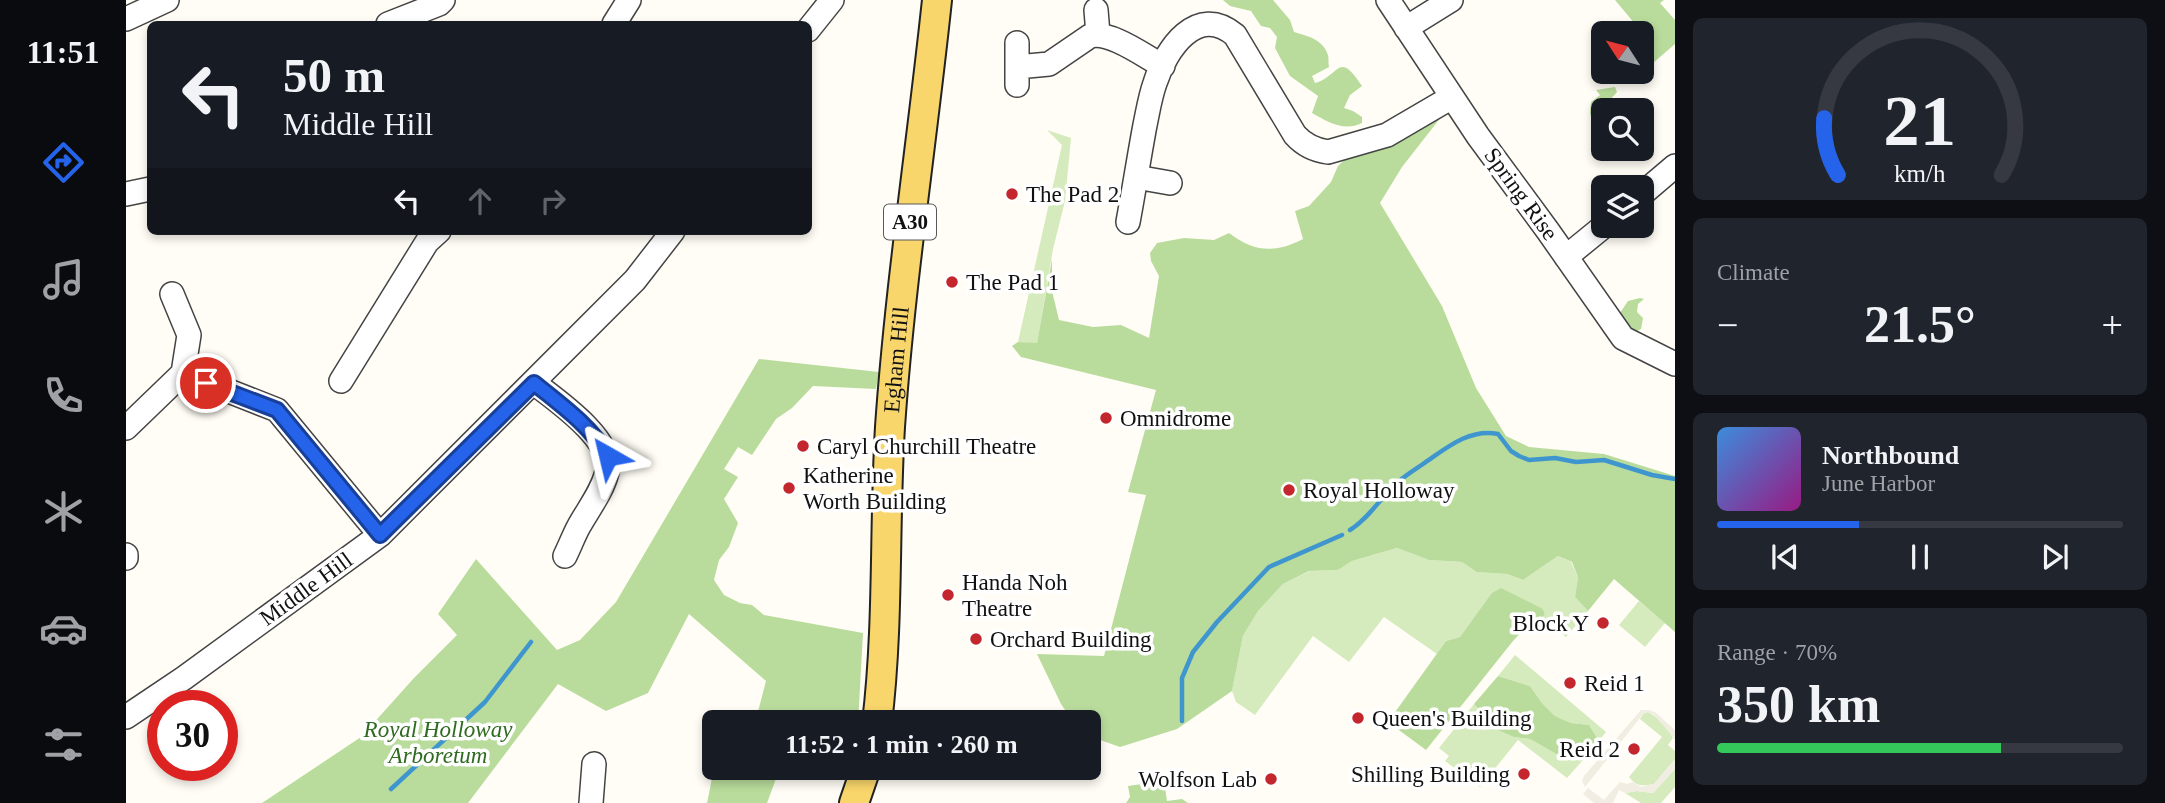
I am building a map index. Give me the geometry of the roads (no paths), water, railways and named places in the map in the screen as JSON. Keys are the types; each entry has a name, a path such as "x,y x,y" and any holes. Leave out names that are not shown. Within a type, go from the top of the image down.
{"main road":[{"name":"Egham Hill","path":"879,710 883,674 886,510 894,372 937,0"},
{"path":"854,803 862,780"}],"street":[{"path":"126,19 167,0"},
{"path":"396,21 443,0"},
{"path":"616,21 629,0"},
{"path":"812,25 832,0"},
{"name":"Spring Rise","path":"1388,0 1452,97 1623,338 1675,365"},
{"path":"1406,29 1451,0"},
{"path":"1096,10 1098,34"},
{"path":"1128,222 1155,82 1180,39 1194,27 1202,24 1223,26 1235,35 1295,135 1311,148 1328,152 1387,135 1452,97"},
{"path":"1017,43 1017,76 1049,64 1090,36 1098,34 1105,35 1163,66"},
{"path":"1654,184 1675,166"},
{"path":"1136,177 1170,183"},
{"path":"126,194 147,190"},
{"path":"341,381 426,235"},
{"name":"Middle Hill","path":"126,717 380,535 635,280 670,235"},
{"path":"1566,257 1591,237"},
{"path":"126,428 183,373 189,335 172,294"},
{"path":"183,373 277,410 380,535"},
{"path":"534,383 584,425 608,456 608,470 601,489 565,555"},
{"path":"591,803 594,764"}],"waterway":[{"path":"1350,530 1404,477 1449,446 1477,434 1498,434 1511,451 1529,460 1604,460 1675,479"},
{"path":"1182,721 1182,678 1193,652 1217,622 1269,567 1342,535"},
{"path":"391,789 485,702 531,642"}],"place":[{"name":"The Pad 2","path":"1012,194"},
{"name":"The Pad 1","path":"952,282"},
{"name":"Omnidrome","path":"1106,418"},
{"name":"Caryl Churchill Theatre","path":"803,446"},
{"name":"Katherine Worth Building","path":"789,488"},
{"name":"Royal Holloway","path":"1289,490"},
{"name":"Handa Noh Theatre","path":"948,595"},
{"name":"Block Y","path":"1603,623"},
{"name":"Orchard Building","path":"976,639"},
{"name":"Reid 1","path":"1570,683"},
{"name":"Queen's Building","path":"1358,718"},
{"name":"Reid 2","path":"1634,749"},
{"name":"Shilling Building","path":"1524,774"},
{"name":"Wolfson Lab","path":"1271,779"}],"park label":[{"name":"Royal Holloway Arboretum","path":"438,742"}]}
